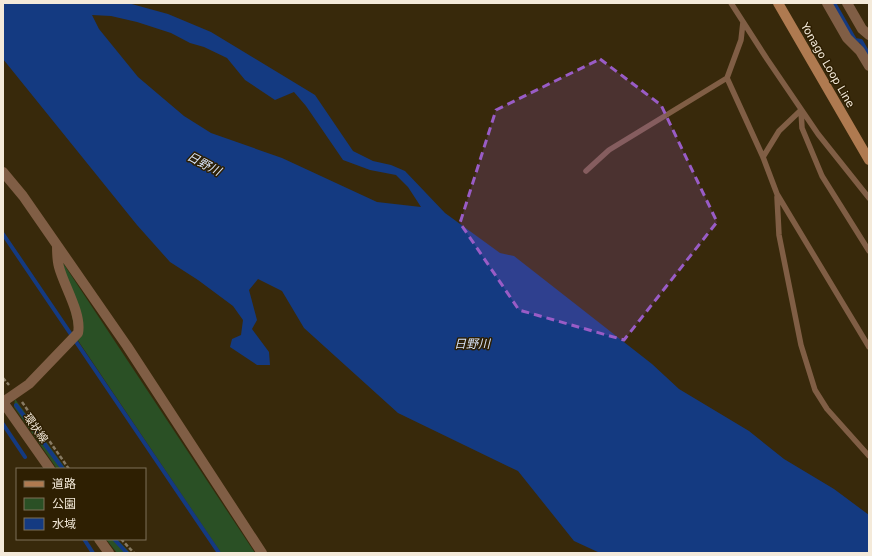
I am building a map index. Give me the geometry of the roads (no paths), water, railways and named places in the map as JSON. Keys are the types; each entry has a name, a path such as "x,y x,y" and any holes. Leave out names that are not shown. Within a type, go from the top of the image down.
{"main road":[{"name":"Yonago Loop Line","path":"778,3 869,160"}],"street":[{"path":"827,3 847,38 860,51 869,66"},
{"path":"847,3 862,29 869,35"},
{"path":"3,172 23,196 127,346 262,553"},
{"path":"3,402 29,384 78,333 80,327 78,317 58,266 57,245"},
{"name":"環状線","path":"3,402 49,468"},
{"path":"100,540 109,553"}],"lane":[{"path":"731,3 818,134 869,198"},
{"path":"586,171 609,150 727,78 741,40 743,22"},
{"path":"727,78 763,157 777,194 869,347"},
{"path":"763,157 779,131 802,110"},
{"path":"802,110 802,128 822,176 869,251"},
{"path":"777,194 780,242 801,345 815,390 827,409 869,456"}],"water":[{"name":"日野川","path":"3,3 128,3 168,14 211,32 315,95 353,151 373,161 391,165 405,171 445,213 500,253 514,256 652,364 679,389 749,431 784,459 834,489 869,515 869,553 600,553 574,541 518,471 398,413 304,328 282,291 258,279 249,290 257,320 252,329 269,352 270,365 257,365 230,347 232,339 241,335 243,320 233,306 198,280 170,262 137,225 3,59","holes":["92,15 111,16 137,22 171,33 190,43 204,47 227,58 245,80 275,100 294,92 306,106 343,160 370,170 396,175 408,187 421,207 377,202 282,158 211,133 184,116 138,77 99,29"]}],"waterway":[{"path":"834,3 855,40 861,41 869,55"},
{"path":"3,234 219,553"},
{"path":"16,405 62,468"},
{"path":"3,424 25,457"},
{"path":"85,540 93,553"},
{"path":"115,540 127,553"}]}
